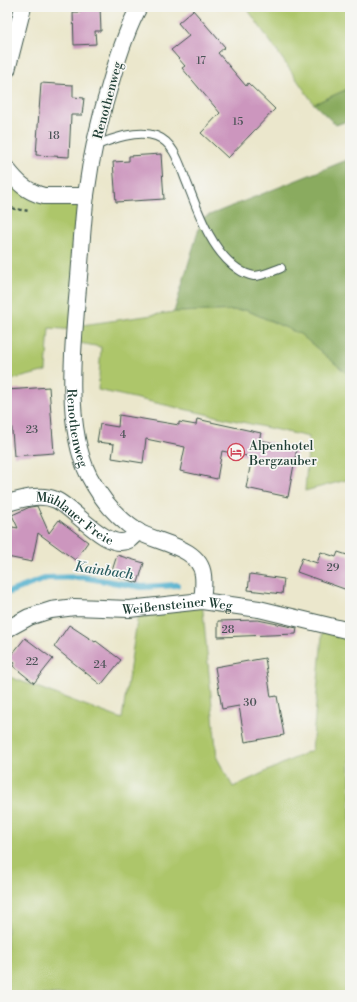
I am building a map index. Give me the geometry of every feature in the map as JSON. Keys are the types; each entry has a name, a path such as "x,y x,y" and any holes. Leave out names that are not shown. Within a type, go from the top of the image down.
{"street":[{"path":"7,70 23,7"},
{"name":"Renothenweg","path":"139,7 121,49 107,95 94,146 86,196 74,342 73,404 76,436 82,458 90,476 104,500 121,518 138,531 188,553 197,561 203,574 202,602"},
{"path":"7,169 18,183 38,194 44,196 86,196"},
{"name":"Mühlauer Freie","path":"7,503 43,496 55,500 68,507 104,537 116,542 128,540 138,531"},
{"name":"Weißensteiner Weg","path":"7,629 29,617 51,610 75,607 129,609 202,602 259,609 350,631"}],"lane":[{"path":"94,146 119,137 143,134 156,135 166,141 174,150 202,218 214,244 223,257 242,271 254,276 281,268"}],"green space":[{"path":"246,7 350,7 350,88 314,104"},
{"path":"350,88 350,120 336,125 314,104"},
{"path":"347,160 350,183 350,376 300,334 246,310 174,312 202,218"},
{"path":"7,169 18,183 86,196 75,326 174,312 246,310 300,334 350,376 350,479 305,491 309,437 98,390 101,347 74,342 75,330 49,328 46,371 7,381"},
{"path":"202,601 217,758 233,787 312,750 323,624 350,631 350,995 7,995 7,676 122,719 139,608"}],"building":[{"path":"81,7 100,7 101,31 95,31 96,44 74,45 73,12 81,12"},
{"path":"193,10 225,47 218,53 246,86 248,83 275,109 228,158 201,133 220,113 182,68 185,66 171,50 189,36 178,23"},
{"path":"41,83 73,85 73,97 84,98 82,115 71,115 69,157 36,155"},
{"path":"161,154 164,199 116,202 113,162 129,161 129,156"},
{"path":"49,387 54,453 14,456 10,406 7,406 7,390"},
{"path":"119,415 179,425 179,422 196,425 197,419 261,433 259,440 297,448 288,497 246,488 252,457 222,451 217,479 180,471 185,447 146,439 143,463 112,458 114,444 97,442 100,424 118,427"},
{"path":"37,506 49,533 59,520 88,542 75,560 38,533 32,562 7,557 7,526 18,528 12,515 30,507"},
{"path":"321,552 336,557 338,552 350,556 350,591 297,572 302,558 317,563"},
{"path":"117,555 144,563 138,583 111,574"},
{"path":"250,574 284,579 282,594 248,590"},
{"path":"258,620 297,628 296,634 218,637 218,621"},
{"path":"69,625 95,642 96,641 121,660 101,685 54,647"},
{"path":"25,638 53,659 34,683 13,666 15,663 9,658"},
{"path":"265,658 271,697 277,696 284,735 245,742 239,706 222,709 215,667"}],"waterway":[{"name":"Kainbach","path":"7,593 47,578 82,577 142,587 177,585"}],"place":[{"name":"Alpenhotel Bergzauber","path":"236,452"}]}
